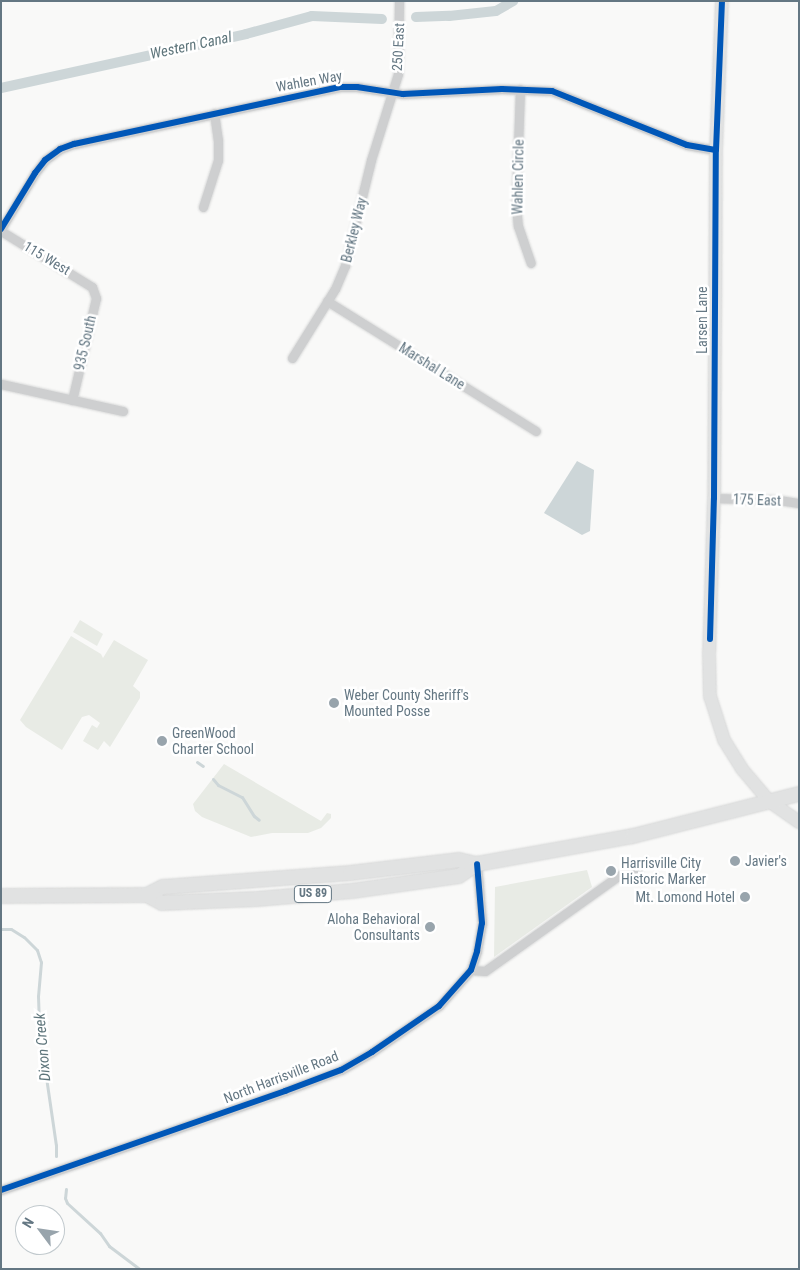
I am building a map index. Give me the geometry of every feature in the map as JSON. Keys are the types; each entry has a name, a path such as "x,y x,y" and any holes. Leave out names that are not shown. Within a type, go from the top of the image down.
{"main road":[{"name":"Larsen Lane","path":"722,1 716,150 714,498 709,664 710,696 724,740 742,768 769,801 799,822"},
{"name":"US 89","path":"1,896 147,895 162,903 171,903 257,899 352,891 459,876 477,864 633,836 799,794"}],"street":[{"name":"250 East","path":"392,93 398,74 399,1"},
{"name":"Wahlen Way","path":"1,230 35,173 45,160 60,149 74,144 214,113 341,87 357,87 392,93 520,89 552,91 687,145 716,150"},
{"name":"Wahlen Circle","path":"520,89 516,205 518,226 531,263"},
{"name":"Berkley Way","path":"292,358 328,302 345,266 371,160 392,93"},
{"path":"203,207 218,160 218,141 214,113"},
{"name":"115 West","path":"1,230 92,288"},
{"name":"935 South","path":"72,400 96,298 92,288"},
{"name":"Marshal Lane","path":"328,302 536,431"},
{"path":"1,384 123,412"},
{"name":"175 East","path":"714,498 779,500 799,503"},
{"name":"North Harrisville Road","path":"1,1190 341,1070 372,1052 439,1006 471,970 477,951 482,923 477,864"},
{"path":"471,970 486,971 618,876 638,869"}],"shaded area":[{"path":"577,461 594,470 590,531 582,535 544,513"},
{"path":"80,620 103,634 97,646 73,632"},
{"path":"71,636 101,654 103,658 114,640 148,660 133,686 140,692 140,698 110,747 104,741 98,750 83,741 92,725 97,728 100,723 89,715 82,717 62,750 26,727 20,720"},
{"path":"224,764 321,821 327,813 331,814 331,818 321,828 308,833 272,833 251,837 202,817 195,811 193,804"},
{"path":"587,870 592,887 494,957 495,887"}],"waterway":[{"name":"Western Canal","path":"416,17 496,11 513,1"},
{"name":"Western Canal","path":"1,88 246,34 312,16 382,19"},
{"path":"197,762 203,766"},
{"path":"213,779 218,785 242,797 254,816 259,820"},
{"name":"Dixon Creek","path":"1,929 11,929 24,937 37,950 41,962 38,996 39,1029 56,1156"},
{"name":"Dixon Creek","path":"66,1189 65,1198 67,1203 100,1233 109,1246 140,1269"}],"cycle path":[{"path":"710,639 714,498 716,150 722,1"},
{"path":"1,229 35,173 45,160 60,149 74,144 341,87 357,87 403,94 502,89 552,91 687,145 716,150"},
{"path":"1,1190 285,1091 341,1070 372,1052 439,1006 471,970 477,951 482,923 477,864"}],"place":[{"name":"Weber County Sheriff's Mounted Posse","path":"334,703"},
{"name":"GreenWood Charter School","path":"162,741"},
{"name":"Javier's","path":"735,861"},
{"name":"Harrisville City Historic Marker","path":"611,871"},
{"name":"Mt. Lomond Hotel","path":"745,897"},
{"name":"Aloha Behavioral Consultants","path":"430,927"}]}
